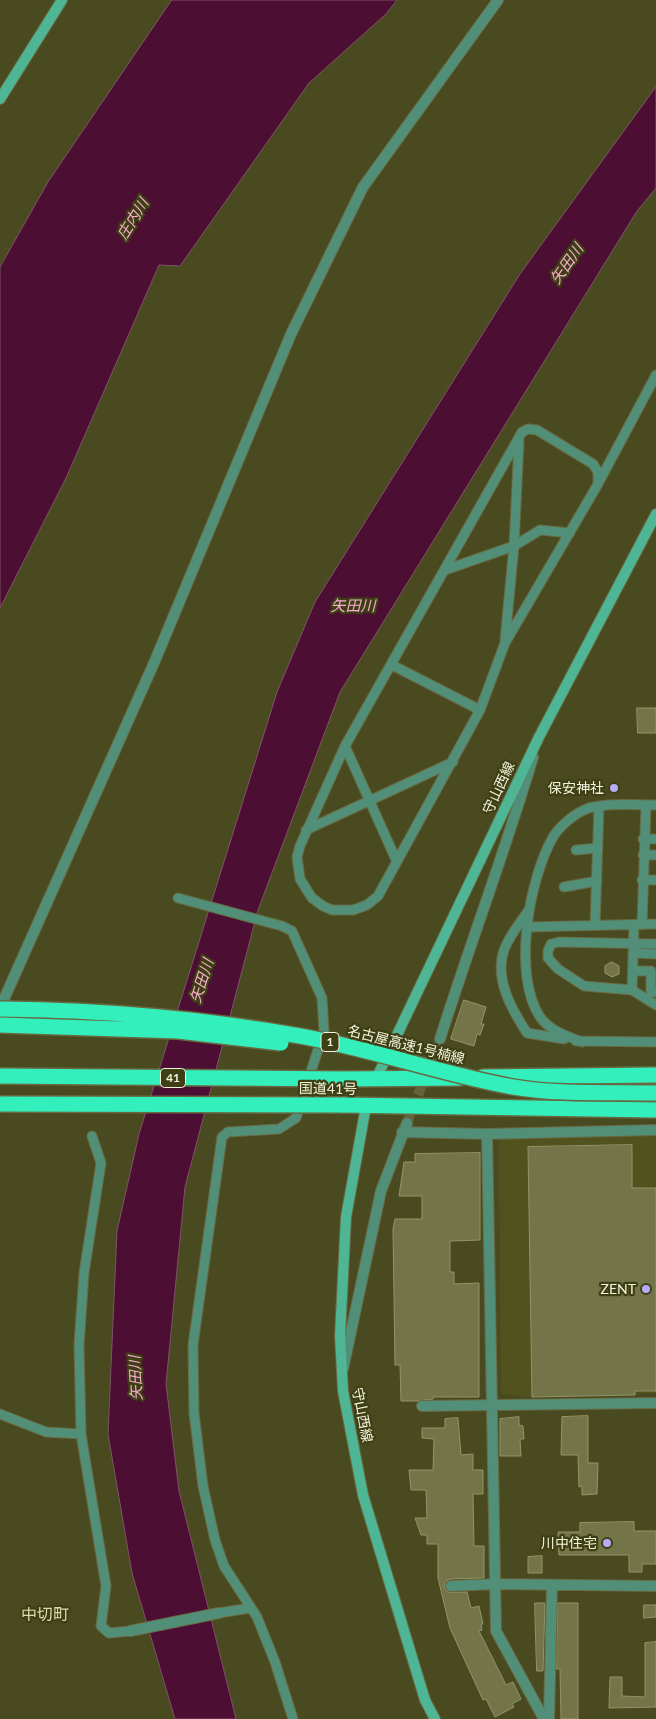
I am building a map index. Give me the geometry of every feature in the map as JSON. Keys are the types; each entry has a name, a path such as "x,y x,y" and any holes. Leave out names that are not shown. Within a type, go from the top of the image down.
{"highway":[{"name":"名古屋高速1号楠線","path":"0,1008 129,1014 228,1025 300,1036 381,1053 472,1078 515,1087 561,1092 656,1093"},
{"name":"名古屋高速1号楠線","path":"0,1025 128,1028 237,1037 298,1045 378,1060 471,1086 513,1094 560,1100 656,1100"},
{"name":"国道41号","path":"0,1076 376,1079 656,1075"},
{"name":"国道41号","path":"0,1104 342,1105 656,1110"}],"main road":[{"path":"0,99 62,0"},
{"name":"守山西線","path":"376,1079 539,736 656,514"},
{"name":"守山西線","path":"366,1106 346,1217 340,1336 343,1391 363,1495 426,1700 435,1719"}],"street":[{"path":"0,1008 150,672 291,334 354,205 363,188 498,0"},
{"path":"440,1039 469,946 508,843 539,736"},
{"path":"342,1375 382,1191 404,1128 487,1134 656,1130"},
{"path":"487,1134 496,1630 544,1719"},
{"path":"422,1406 656,1403"},
{"path":"451,1586 495,1584 656,1586"},
{"path":"550,1719 552,1585"},
{"path":"130,1631 219,1613"},
{"path":"426,1700 441,1719"}],"lane":[{"path":"598,484 598,472 593,464 537,430 528,429 522,432 345,746 306,830 297,857 300,879 312,898 332,910 353,910 367,905 378,896 454,762 480,710 505,643 598,484 656,375"},
{"path":"505,643 514,546 519,437"},
{"path":"445,570 514,546 540,530 570,532"},
{"path":"392,665 480,710"},
{"path":"345,746 397,862"},
{"path":"306,830 454,762"},
{"path":"632,990 634,948 642,880 646,805"},
{"path":"582,1042 554,1030 540,1018 532,1002 526,980 529,910 532,888 554,836 577,814 586,809 599,806 656,805"},
{"path":"596,925 599,806"},
{"path":"643,839 656,839"},
{"path":"576,850 598,848"},
{"path":"643,855 656,855"},
{"path":"642,880 656,880"},
{"path":"564,887 597,881"},
{"path":"178,898 282,926 292,931 322,998 324,1031 296,1118 279,1128 228,1132 222,1137 193,1345 194,1413 203,1486 215,1540 224,1566 257,1617 275,1662 293,1719"},
{"path":"529,910 504,952 502,983 516,1017 527,1033 582,1042 656,1042"},
{"path":"528,927 656,924"},
{"path":"656,954 634,948 559,942 550,944 548,951 548,958 558,969 584,986 632,990 656,1005"},
{"path":"634,948 656,944"},
{"path":"633,970 651,971 652,992 656,992"},
{"path":"92,1136 101,1163 84,1273 80,1345 81,1434 106,1586 102,1626 109,1634 130,1631"},
{"path":"0,1414 46,1432 81,1434"},
{"path":"219,1613 250,1608"}],"shaded area":[{"path":"656,1135 656,1393 532,1397 501,1394 499,1136"}],"water":[{"name":"庄内川","path":"172,0 397,0 386,14 309,83 180,266 159,265 67,476 0,608 0,267 48,182"},
{"name":"矢田川","path":"656,87 656,188 637,211 340,692 258,910 185,1187 166,1384 179,1491 236,1719 175,1719 132,1573 108,1434 117,1231 139,1134 277,692 315,602 520,274"}],"building":[{"path":"637,708 656,708 656,733 638,733"},
{"path":"612,962 619,966 619,974 612,977 605,973 605,966"},
{"path":"464,1000 486,1007 481,1024 484,1024 480,1035 477,1034 474,1046 451,1039"},
{"path":"632,1145 632,1188 656,1188 656,1391 635,1391 635,1395 532,1397 528,1147"},
{"path":"480,1153 480,1240 450,1241 450,1272 454,1272 454,1284 479,1283 479,1397 433,1397 433,1399 417,1401 401,1401 400,1365 395,1365 393,1229 395,1219 422,1219 422,1196 399,1196 404,1162 415,1162 415,1154"},
{"path":"588,1416 588,1463 598,1463 597,1494 582,1495 582,1486 579,1487 578,1455 561,1455 562,1417"},
{"path":"519,1417 519,1425 523,1426 524,1439 520,1439 521,1456 500,1456 500,1419"},
{"path":"458,1418 461,1455 473,1454 473,1470 483,1470 483,1494 473,1494 474,1546 484,1546 484,1578 450,1579 445,1582 444,1587 448,1592 467,1592 471,1608 479,1606 483,1624 481,1624 482,1630 479,1631 506,1685 513,1682 521,1699 512,1704 514,1707 495,1717 486,1699 483,1700 450,1628 438,1578 438,1544 427,1544 427,1535 421,1535 415,1518 427,1518 426,1490 411,1490 409,1470 433,1470 434,1439 422,1438 422,1428 445,1428 445,1419"},
{"name":"川中住宅","path":"634,1522 634,1531 656,1531 656,1564 642,1564 642,1572 629,1572 629,1555 559,1555 558,1532 580,1532 580,1523"},
{"path":"542,1556 542,1573 528,1573 528,1557"},
{"path":"535,1603 545,1603 543,1671 537,1671"},
{"path":"558,1603 578,1603 578,1719 561,1719 560,1669 557,1669"},
{"path":"644,1605 656,1605 656,1617 644,1618"},
{"path":"656,1642 656,1707 609,1708 610,1677 622,1677 622,1696 645,1697 645,1643"}],"tunnel":[{"path":"407,1123 440,1039"}],"place":[{"name":"保安神社","path":"614,788"},
{"name":"ZENT","path":"646,1289"},
{"name":"川中住宅","path":"607,1543"}],"district":[{"name":"中切町","path":"45,1615"}]}
